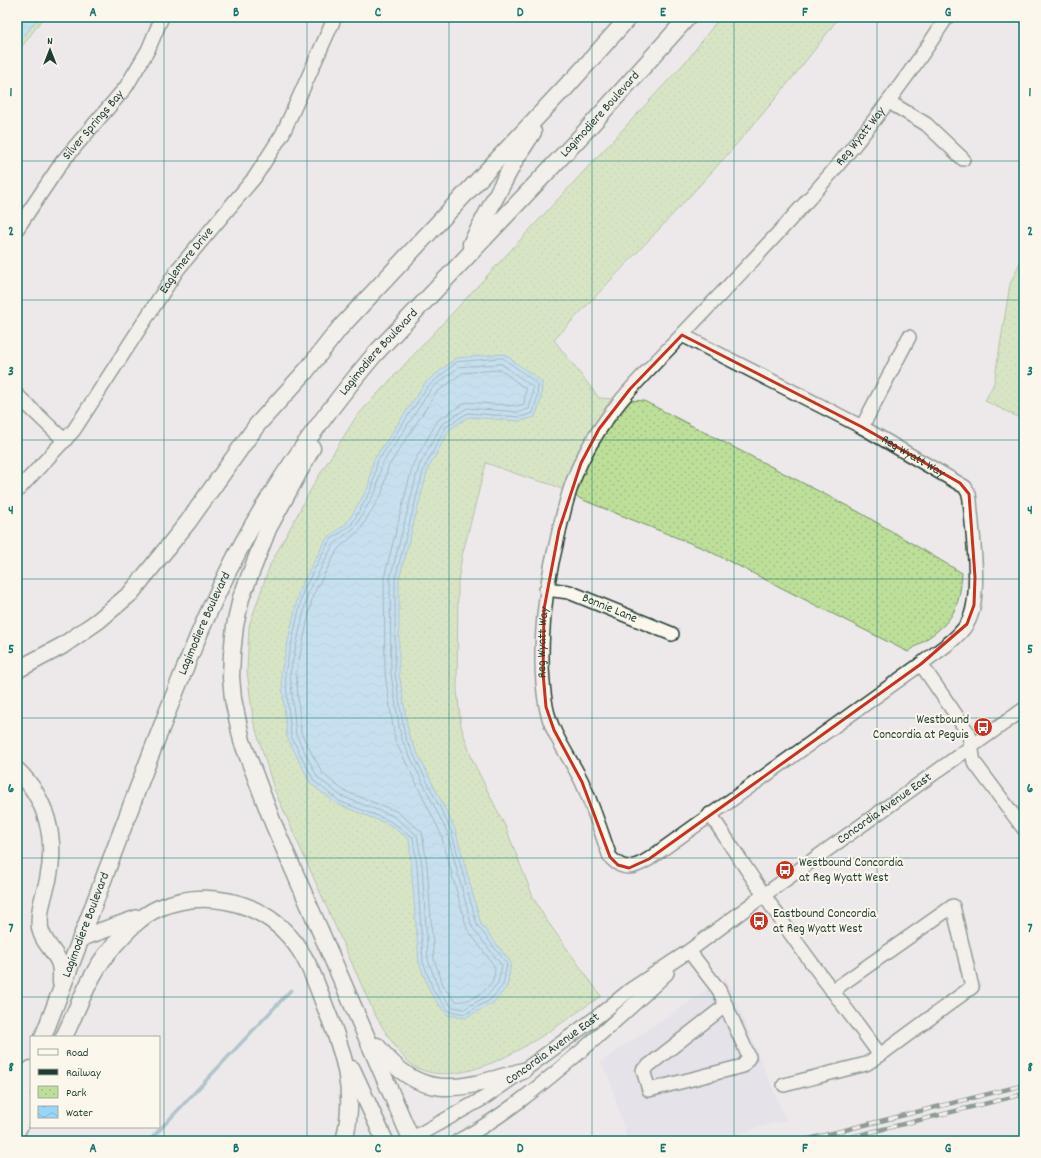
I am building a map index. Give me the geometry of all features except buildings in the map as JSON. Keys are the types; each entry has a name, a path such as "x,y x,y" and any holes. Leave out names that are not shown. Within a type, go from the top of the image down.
{"main road":[{"name":"Lagimodiere Boulevard","path":"461,264 522,148 569,83 629,17"},
{"name":"Lagimodiere Boulevard","path":"43,1036 170,706 208,613 258,517 292,461 342,392 374,355 624,91 688,17"},
{"path":"17,670 62,646 98,620 131,593 188,522 257,425 306,371 339,329 569,83"},
{"path":"342,392 268,529 249,573 235,626 231,677 233,699 240,734 256,782 364,1028 410,1140"},
{"path":"17,770 38,796 46,816 51,836 48,877 39,915 41,932 56,956 61,968 61,991"},
{"path":"64,1036 98,968 109,950 140,920 158,908 177,902 217,898 258,911 276,923 290,936 308,964 341,1046 385,1141"},
{"path":"81,938 150,914"},
{"path":"364,1028 400,1071 417,1081 426,1084 451,1088 470,1085 523,1071"},
{"path":"341,1046 349,1091 349,1119 344,1141"},
{"path":"17,1105 30,1072"},
{"path":"17,1131 30,1105"}],"street":[{"name":"Silver Springs Bay","path":"17,229 62,162 126,87 148,50 162,17"},
{"name":"Eaglemere Drive","path":"17,491 65,441 87,412 178,269 259,171 283,133 335,17"},
{"name":"Reg Wyatt Way","path":"682,335 862,427 960,483 969,494 975,577 974,605 967,624 952,640 921,664 641,864 629,868 618,865 610,856 582,782 554,730 546,707 543,639 546,589 569,493 581,462 599,429 630,389 836,169 889,102 947,17"},
{"path":"889,102 926,124 963,159"},
{"path":"862,427 909,337"},
{"path":"17,395 65,441"},
{"name":"Bonnie Lane","path":"546,589 569,592 672,634"},
{"path":"921,664 969,734 970,747 974,762 1024,829"},
{"name":"Concordia Avenue East","path":"410,1140 484,1098 523,1071 594,1020 630,990 689,952 764,895 1024,709"},
{"path":"710,814 764,895 832,991 880,1055"},
{"path":"784,1085 866,1064 972,987 953,906 832,991"},
{"path":"689,952 719,990 726,1005 749,1057 743,1066 649,1090 643,1070 726,1005"},
{"name":"Concordia Avenue East","path":"458,1141 503,1114 547,1080 635,1005 689,952"}],"highlighted area":[{"path":"682,335 862,427 960,483 969,494 975,577 974,605 967,624 921,664 649,859 629,868 618,865 610,857 582,782 554,730 546,707 543,673 544,609 559,530 581,463 599,429 630,389"}],"shaded area":[{"path":"726,977 786,1120 712,1141 628,1141 609,1077 600,1062"}],"green space":[{"path":"17,17 44,17 17,53"},
{"path":"720,17 839,17 773,102 738,143 665,223 554,340 599,398 644,401 859,512 962,573 957,602 953,613 947,621 931,636 908,652 705,549 583,500 553,485 486,463 462,556 458,581 457,690 461,726 472,759 506,828 533,897 545,918 601,996 538,1039 488,1065 463,1072 439,1074 417,1068 411,1064 399,1051 387,1035 374,1013 274,789 253,720 247,671 249,626 270,565 315,482 356,417 689,58"},
{"path":"1024,254 1024,420 985,401 994,383 1010,284"}],"water":[{"path":"17,17 39,17 17,45"},
{"path":"504,354 542,382 541,400 535,417 520,421 468,417 450,429 428,469 399,579 399,673 409,736 455,829 481,924 511,963 507,987 493,1003 465,1018 447,1015 431,994 419,963 409,839 388,824 337,804 311,784 287,737 281,673 299,590 326,539 347,523 368,488 373,461 425,383 456,358"}],"waterway":[{"path":"149,1141 291,990"}],"railway":[{"path":"801,1141 1024,1085"},
{"path":"835,1141 1024,1094"}],"place":[{"name":"Westbound Concordia at Peguis","path":"983,727"},
{"name":"Westbound Concordia at Reg Wyatt West","path":"785,870"},
{"name":"Eastbound Concordia at Reg Wyatt West","path":"759,921"}]}
